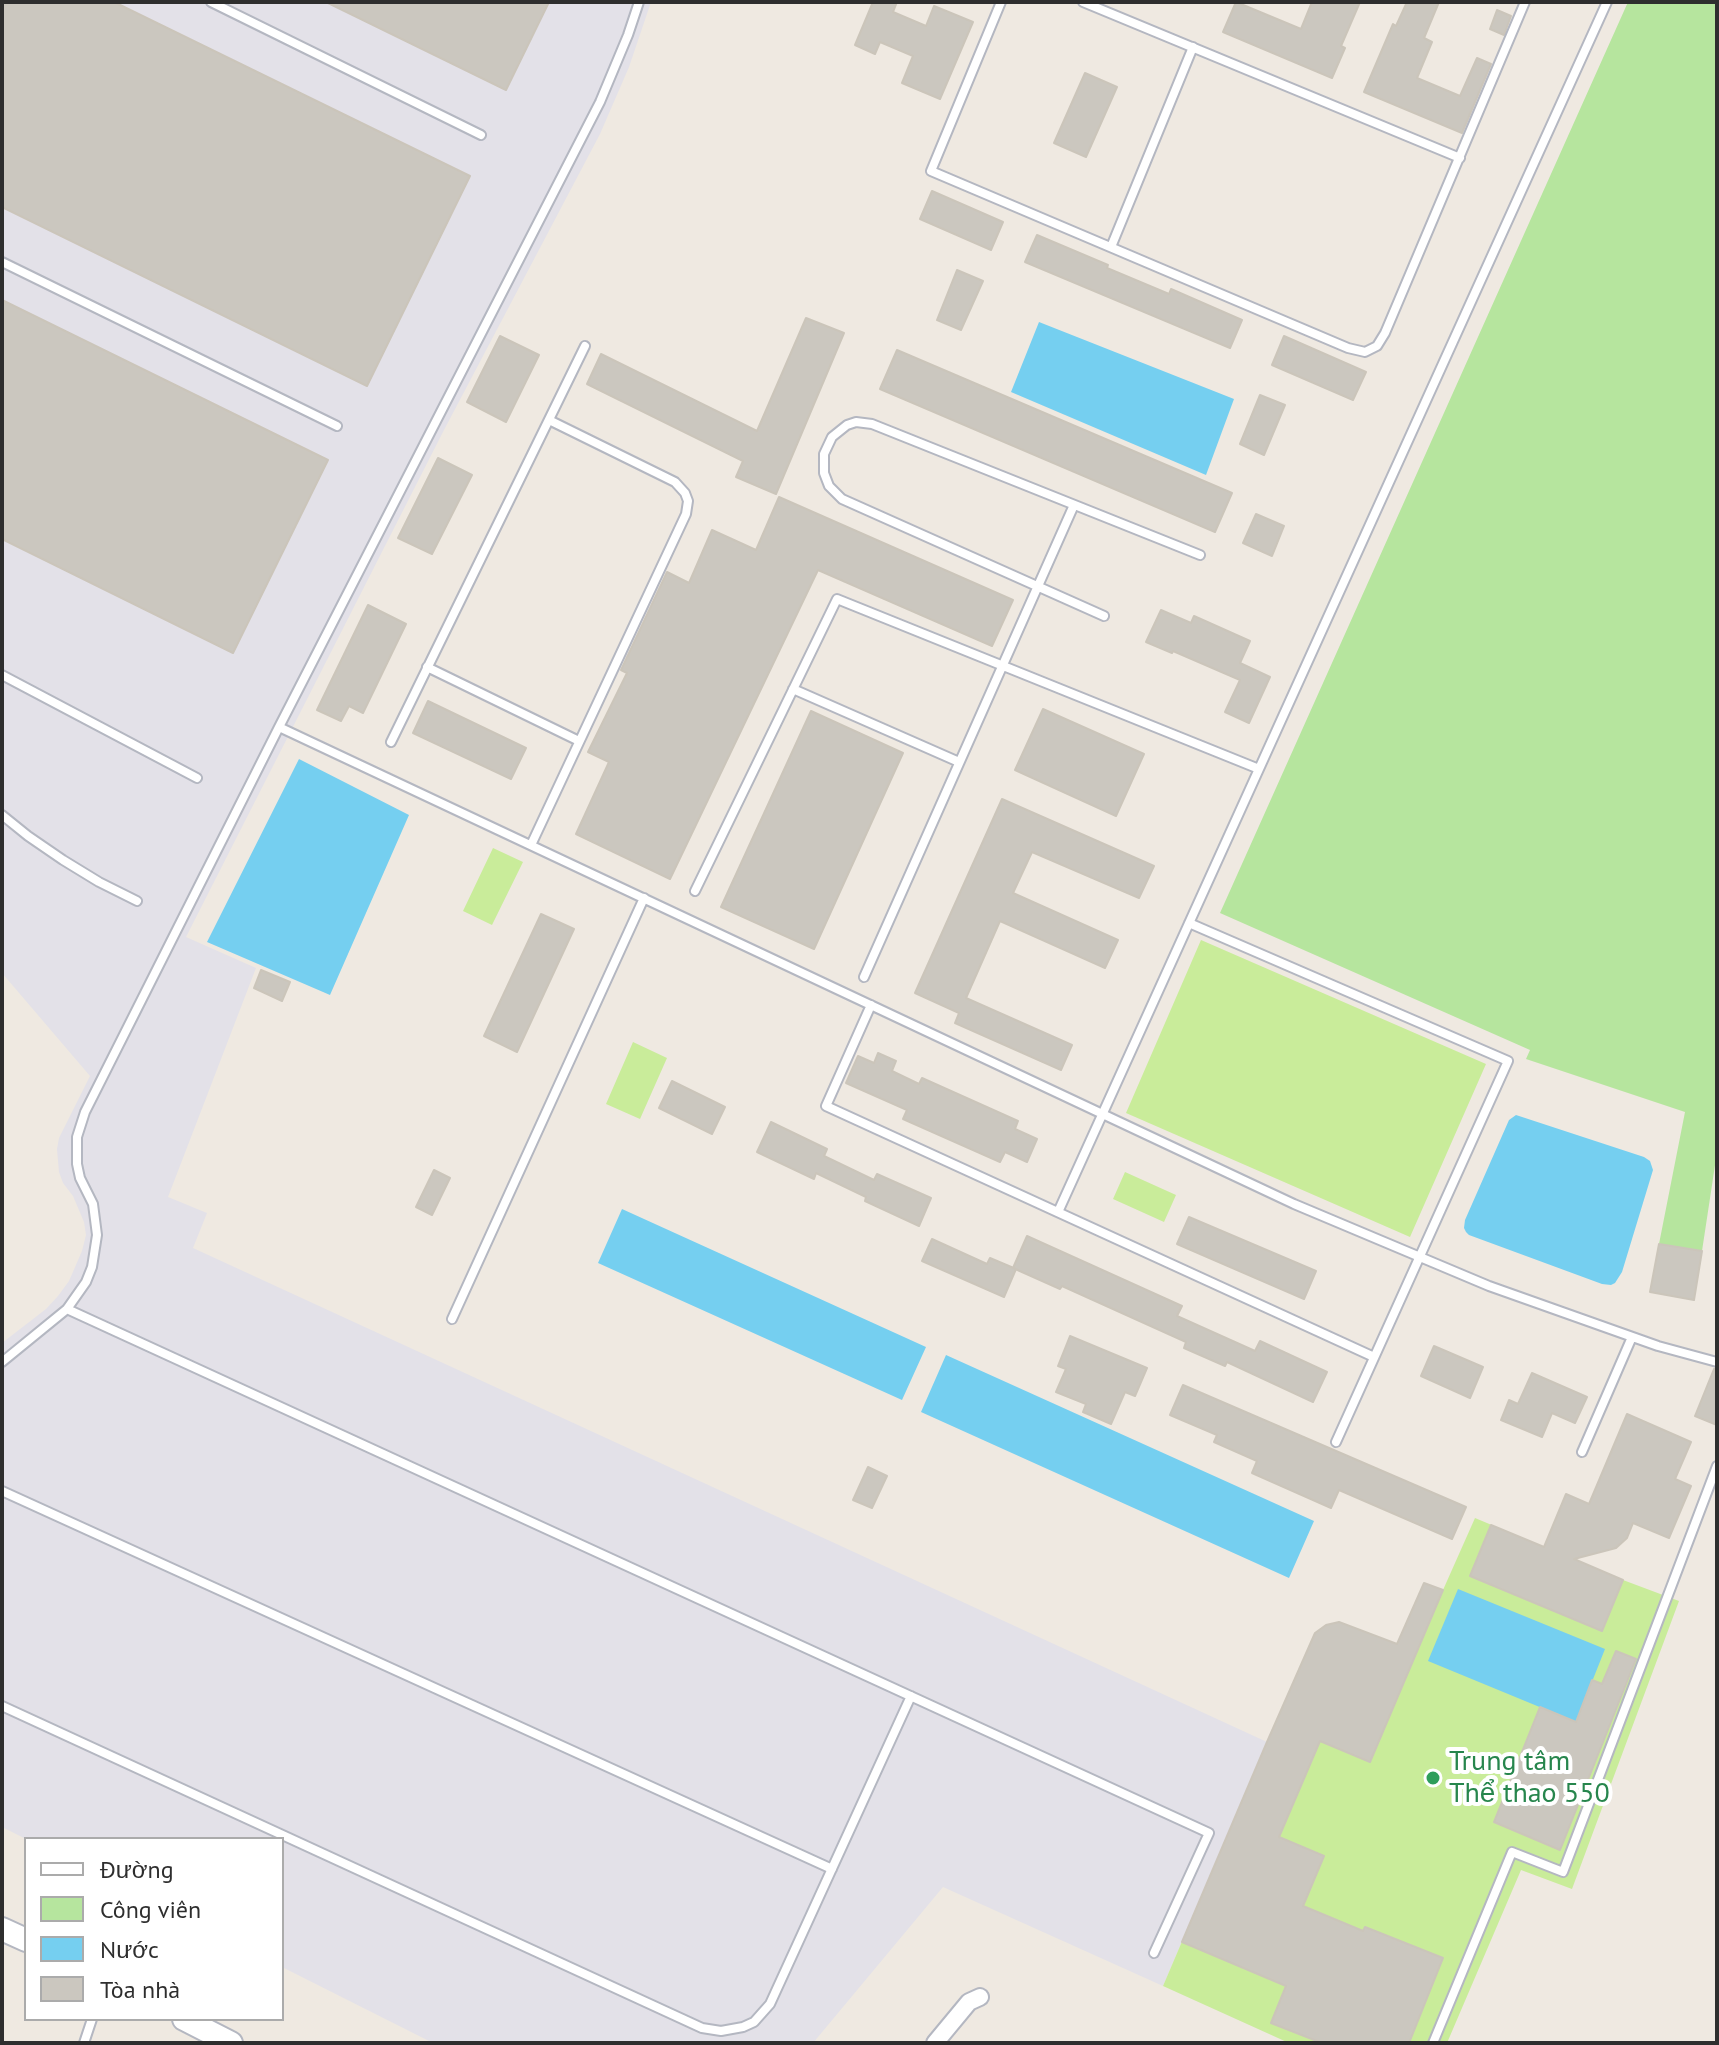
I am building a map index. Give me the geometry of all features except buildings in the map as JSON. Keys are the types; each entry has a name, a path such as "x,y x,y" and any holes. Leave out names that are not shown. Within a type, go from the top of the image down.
{"main road":[{"path":"2,1929 24,1939"},
{"path":"188,2021 231,2043"}],"street":[{"path":"935,2043 969,2002 980,1997"}],"lane":[{"path":"211,2 481,135"},
{"path":"2,1362 67,1309 86,1282 96,1251 96,1219 93,1204 80,1178 76,1150 85,1112 600,102 639,2"},
{"path":"1001,2 931,171 1359,351 1372,350 1385,333 1525,2"},
{"path":"1083,2 1460,158"},
{"path":"1058,1212 1607,2"},
{"path":"1111,247 1193,47"},
{"path":"2,262 337,426"},
{"path":"391,742 585,346"},
{"path":"531,845 686,514 688,501 675,482 549,420"},
{"path":"1104,616 842,499 826,480 823,463 832,437 847,425 863,422 1200,555"},
{"path":"864,977 1074,505"},
{"path":"695,891 837,599 1259,769"},
{"path":"427,667 579,741"},
{"path":"2,675 197,778"},
{"path":"793,689 959,762"},
{"path":"279,727 1294,1204 1489,1286 1632,1337 1717,1362"},
{"path":"2,815 63,860 137,901"},
{"path":"452,1319 644,898"},
{"path":"1189,923 1508,1061 1336,1442"},
{"path":"871,1005 826,1106 1374,1357"},
{"path":"67,1309 1209,1833 1154,1953"},
{"path":"1582,1452 1632,1337"},
{"path":"1433,2043 1512,1852 1563,1872 1717,1466"},
{"path":"2,1491 832,1869"},
{"path":"2,1706 711,2030 731,2031 754,2022 770,2004 911,1696"},
{"path":"84,2043 91,2021"}],"shaded area":[{"path":"2,2 651,2 629,67 600,134 444,430 186,937 256,968 168,1197 207,1213 193,1248 1267,1742 1163,1986 943,1887 813,2043 433,2043 284,1968 284,1837 24,1838 2,1827 2,1343 58,1296 69,1281 82,1251 86,1235 84,1222 73,1196 63,1183 57,1149 59,1138 90,1076 2,973"}],"green space":[{"path":"1628,2 1717,2 1717,1152 1702,1251 1659,1244 1685,1112 1526,1059 1530,1050 1220,913"},
{"path":"493,848 523,862 492,925 463,911"},
{"path":"1201,940 1486,1064 1410,1237 1126,1113"},
{"path":"633,1042 667,1058 640,1119 606,1104"},
{"path":"1125,1172 1176,1195 1164,1222 1113,1199"},
{"name":"Trung tâm Thể thao 550","path":"1475,1518 1679,1601 1572,1889 1521,1870 1447,2043 1289,2043 1163,1986 1315,1633 1326,1625 1339,1622 1397,1644 1424,1583 1443,1590"}],"water":[{"path":"1039,322 1234,399 1206,475 1011,392"},
{"path":"299,759 409,815 330,995 207,942"},
{"path":"1516,1115 1650,1161 1653,1170 1622,1272 1615,1283 1602,1284 1466,1232 1465,1220 1509,1120"},
{"path":"622,1209 926,1347 902,1400 598,1263"},
{"path":"946,1355 1314,1521 1289,1578 921,1412"},
{"path":"1458,1589 1605,1649 1576,1722 1428,1661"}],"place":[{"name":"Trung tâm Thể thao 550","path":"1433,1778"}]}
